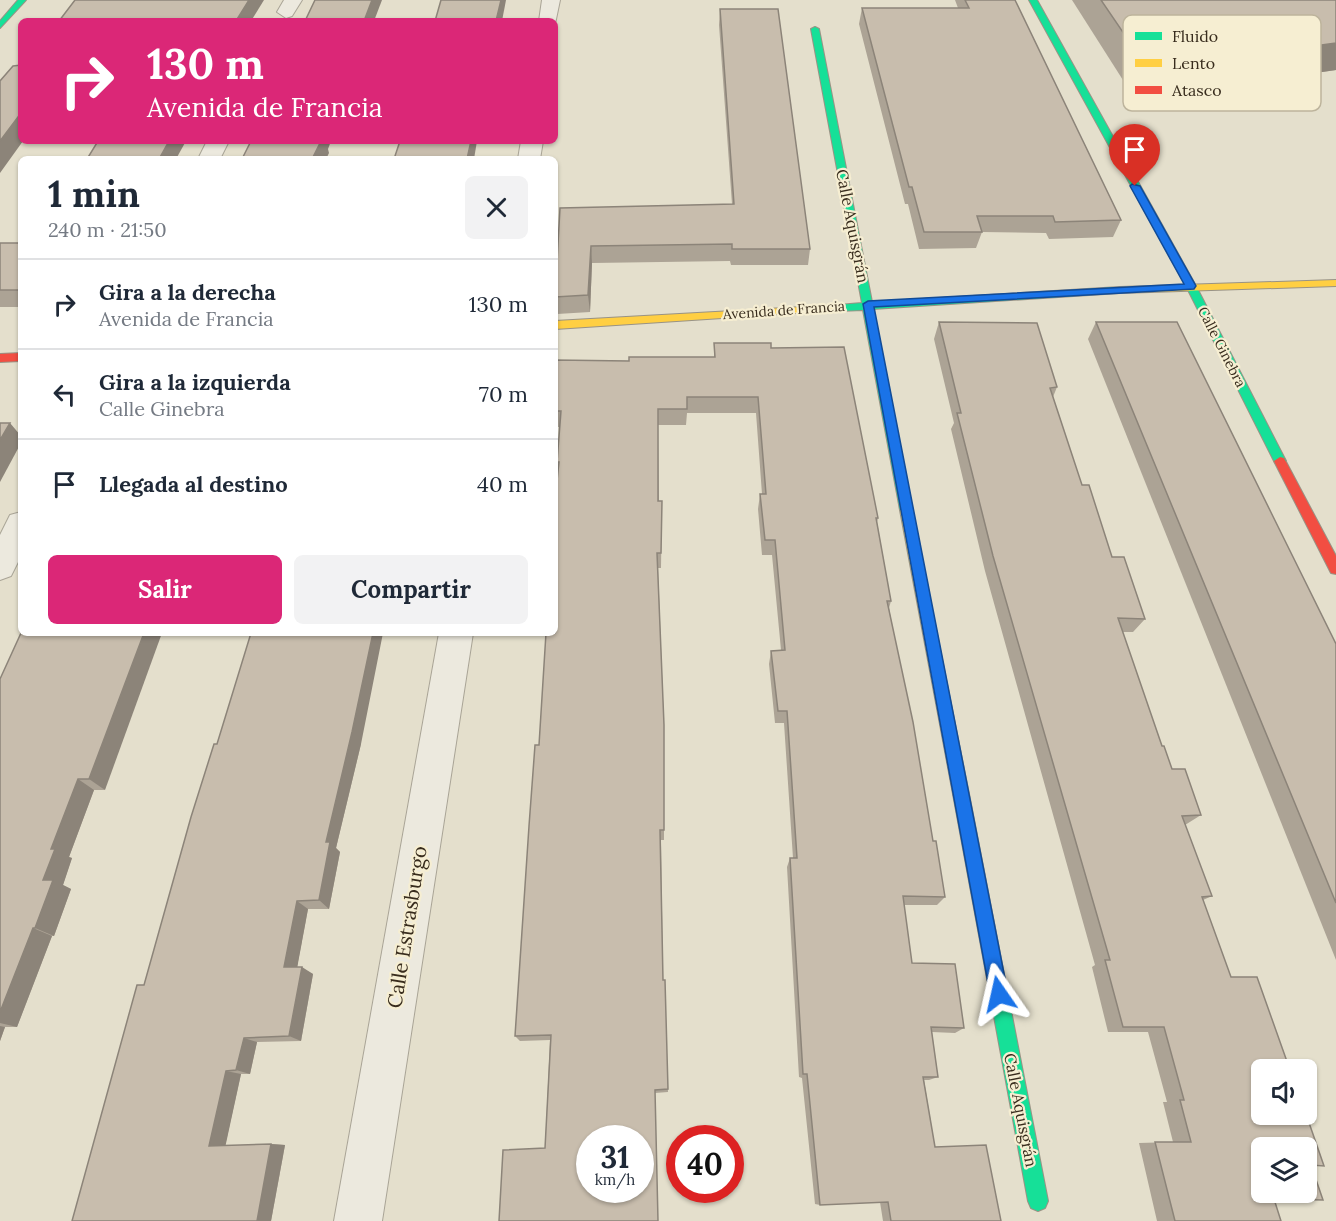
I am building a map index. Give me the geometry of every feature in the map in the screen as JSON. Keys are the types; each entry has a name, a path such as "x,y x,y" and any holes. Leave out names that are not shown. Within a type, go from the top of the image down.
{"street":[{"path":"0,26 22,0"},
{"path":"548,18 551,0"},
{"name":"Calle Ginebra","path":"1033,0 1191,286 1336,569"},
{"name":"Calle Aquisgrán","path":"815,29 1038,1201"},
{"name":"Avenida de Francia","path":"558,325 1191,286 1336,283"},
{"path":"0,358 18,357"},
{"path":"0,567 18,530"},
{"name":"Calle Estrasburgo","path":"358,1221 456,636"}],"building":[{"path":"75,0 249,0 238,18 61,18"},
{"path":"315,0 372,0 365,18 306,18"},
{"path":"441,0 501,0 497,18 436,18"},
{"path":"965,0 1015,0 1121,220 1055,222 1053,216 977,216 982,232 924,232 912,187 909,187 862,8 969,8"},
{"path":"1101,0 1336,0 1336,43 1321,45 1321,15 1123,15 1123,32"},
{"path":"720,9 778,9 810,249 732,249 732,244 591,246 588,295 558,297 560,208 734,204"},
{"path":"18,65 18,117 0,141 0,81 13,66"},
{"path":"96,144 167,144 161,156 89,156"},
{"path":"250,144 320,144 314,156 244,156"},
{"path":"399,144 470,144 468,156 395,156"},
{"path":"0,243 18,243 18,290 0,290"},
{"path":"939,322 1037,323 1057,387 1050,388 1082,485 1089,485 1112,557 1124,557 1145,619 1118,618 1162,746 1164,746 1172,769 1185,769 1201,815 1182,816 1212,896 1202,897 1231,977 1257,977 1286,1059 1251,1059 1251,1125 1310,1125 1314,1137 1251,1137 1251,1203 1275,1203 1281,1221 1175,1221 1155,1142 1191,1142 1180,1100 1184,1100 1164,1027 1123,1027 1105,960 1110,960 993,556 957,413 961,413"},
{"path":"1096,322 1177,322 1336,644 1336,903"},
{"path":"714,343 771,343 771,348 844,347 878,518 876,518 891,601 887,601 913,722 945,897 903,896 912,963 955,964 964,1028 931,1027 938,1077 923,1077 935,1147 986,1145 1001,1221 891,1221 888,1202 820,1205 807,1074 803,1074 790,858 797,858 787,711 778,711 771,651 785,650 775,540 765,540 760,494 766,494 758,397 687,397 687,409 658,409 658,501 662,501 661,553 657,553 664,725 664,830 660,830 668,1089 655,1090 658,1221 499,1221 503,1150 545,1148 551,1035 515,1036 535,745 539,745 546,636 558,636 558,449 561,411 558,411 558,360 629,361 629,357 715,357"},
{"path":"0,423 10,423 0,440"},
{"path":"20,636 143,636 89,779 78,779 51,849 55,849 43,880 53,880 0,1012 0,679"},
{"path":"250,636 372,636 326,842 330,842 319,900 297,901 284,967 302,967 289,1036 244,1038 236,1070 226,1071 209,1146 271,1144 257,1221 72,1221 137,985 144,985 191,817 214,744 217,744"},
{"path":"1317,1146 1324,1166 1317,1165"},
{"path":"1317,1182 1323,1200 1317,1200"}],"traffic: fast":[{"path":"0,26 22,0"},
{"path":"1033,0 1191,286 1280,461"},
{"path":"815,29 906,510"},
{"path":"838,308 1120,290"},
{"path":"961,794 1038,1201"}],"traffic: slow":[{"path":"1120,290 1336,283"},
{"path":"558,325 838,308"},
{"path":"906,510 961,794"}],"traffic: jam":[{"path":"0,358 18,357"},
{"path":"1280,461 1336,569"}],"route":[{"path":"999,994 868,304 1191,286 1135,186"}]}
